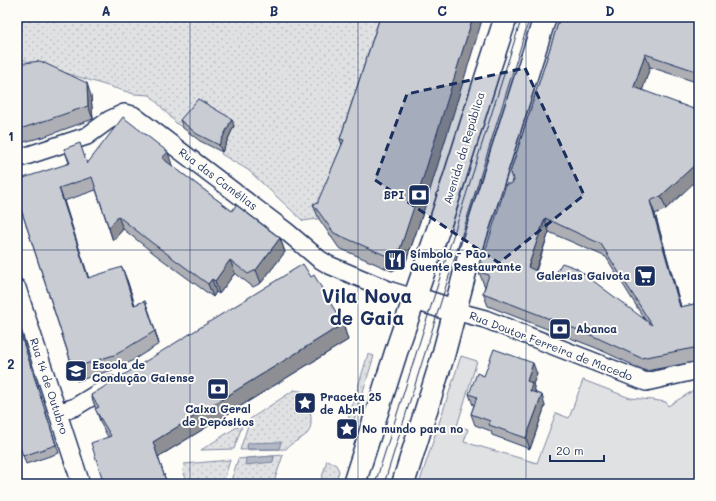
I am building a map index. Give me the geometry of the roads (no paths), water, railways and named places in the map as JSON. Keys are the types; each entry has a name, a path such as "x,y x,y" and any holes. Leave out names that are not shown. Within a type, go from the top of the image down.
{"main road":[{"name":"Avenida da República","path":"354,484 414,298 438,230 486,75 506,17"},
{"path":"403,484 441,364 470,253 545,17"},
{"path":"414,298 455,310"}],"street":[{"name":"Rua das Camélias","path":"17,159 87,136 109,120 124,113 133,115 286,231 319,259 329,265 390,291 414,298"},
{"path":"304,269 319,259"},
{"name":"Rua 14 de Outubro","path":"17,288 81,484"},
{"name":"Rua Doutor Ferreira de Macedo","path":"455,310 485,319 646,382 699,370"},
{"path":"58,413 75,407 122,378"}],"tram line":[{"path":"375,484 522,17"},
{"path":"384,484 530,17"}],"place":[{"name":"BPI","path":"419,195"},
{"name":"Símbolo - Pão Quente Restaurante","path":"395,260"},
{"name":"Galerias Gaivota","path":"645,276"},
{"name":"Abanca","path":"560,329"},
{"name":"Escola de Condução Gaiense","path":"76,371"},
{"name":"Caixa Geral de Depósitos","path":"218,389"},
{"name":"Praceta 25 de Abril","path":"305,403"},
{"name":"No mundo para no","path":"347,429"}],"district":[{"name":"Vila Nova de Gaia","path":"367,307"}]}
